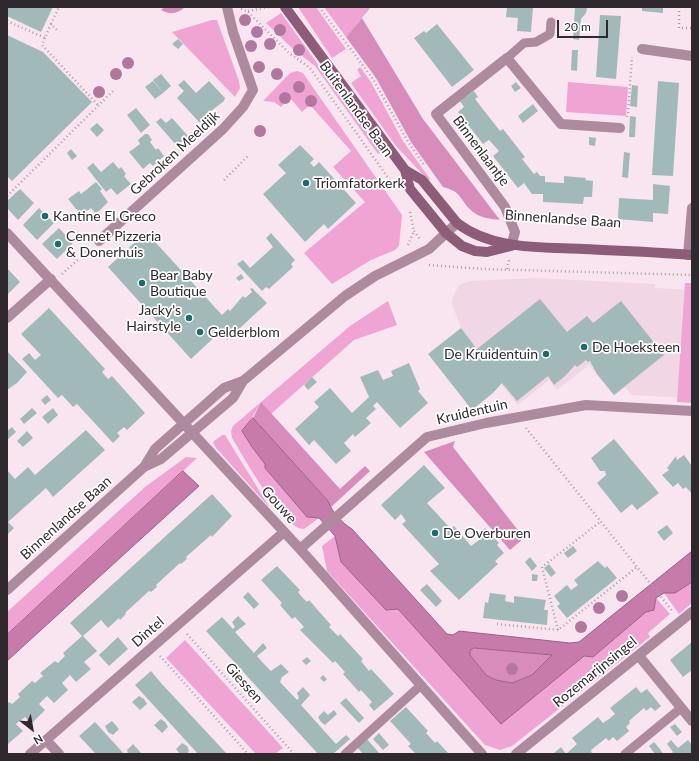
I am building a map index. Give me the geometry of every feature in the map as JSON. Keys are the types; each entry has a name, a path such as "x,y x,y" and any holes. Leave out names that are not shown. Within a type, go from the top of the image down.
{"street":[{"name":"Gebroken Meeldijk","path":"99,241 222,129 243,107 253,90 232,32 227,7"},
{"name":"Buitenlandse Baan","path":"285,7 405,170 410,189 446,233"},
{"path":"642,49 692,56"},
{"path":"507,58 561,124 620,128"},
{"name":"Binnenlaantje","path":"507,58 436,114 506,207 515,232 511,246"},
{"name":"Buitenlandse Baan","path":"405,170 422,180 457,224"},
{"path":"690,255 692,208"},
{"name":"Binnenlandse Baan","path":"7,590 144,467 155,449 224,388 243,381 345,296 375,276 429,249 457,224 472,234 511,246 690,255"},
{"name":"Gouwe","path":"7,233 52,279 300,549 482,754"},
{"name":"Binnenlandse Baan","path":"446,233 462,246 475,251 487,252 511,246"},
{"path":"7,318 52,279"},
{"name":"Binnenlandse Baan","path":"144,467 161,459 234,398 243,381"},
{"name":"Kruidentuin","path":"300,549 427,437 516,417 586,406 692,411"},
{"name":"Dintel","path":"30,754 284,532"},
{"name":"Rozemarijnsingel","path":"516,754 692,612"},
{"path":"638,656 692,721"},
{"path":"46,740 59,754"}],"lane":[{"path":"507,58 524,44 536,42 550,34 551,22"},
{"path":"345,754 421,684"},
{"path":"625,754 681,708"}],"path":[{"path":"59,7 42,45 100,106"},
{"path":"247,11 268,7"},
{"path":"319,7 373,79 407,140 424,166"},
{"path":"679,7 679,28 692,28"},
{"name":"Buitenlandse Baan","path":"240,9 247,11 289,53 310,68 396,188"},
{"path":"7,21 45,38"},
{"path":"51,24 57,30"},
{"path":"620,128 628,114 632,56 642,49"},
{"path":"7,196 100,106 115,89"},
{"path":"224,180 250,155"},
{"path":"414,231 409,207 419,200"},
{"path":"52,279 62,275 99,241"},
{"path":"442,265 483,269 692,275"},
{"path":"516,417 662,599"},
{"path":"558,630 542,567 600,522"},
{"path":"497,624 558,630 637,567"},
{"name":"Giessen","path":"178,624 294,754"},
{"path":"152,648 248,754"}],"shaded area":[{"path":"164,7 185,7 179,11 170,13 161,10"},
{"path":"298,7 316,7 346,49 332,58"},
{"path":"324,7 371,7 346,37"},
{"path":"281,13 381,152 378,154 315,66 293,49 266,23"},
{"path":"362,18 423,119 500,220 479,216 469,208 458,194 443,187 411,142 376,78 346,37"},
{"path":"212,20 217,20 239,81 240,88 235,97 172,32"},
{"path":"360,67 371,82 403,141 430,179 429,181 396,146 351,83 361,76 357,70"},
{"path":"297,71 303,73 402,215 399,246 395,250 371,260 332,284 304,253 365,202 333,167 351,151 310,105 302,112 290,98 281,107 274,102 263,101 290,73"},
{"path":"568,82 628,87 626,116 566,112"},
{"name":"De Hoeksteen","path":"534,278 655,284 655,288 692,290 692,398 631,395 625,387 614,396 589,365 557,390 549,380 518,405 501,384 504,381 461,328 452,304 453,297 459,285 469,281"},
{"path":"685,283 692,283 692,403 677,402"},
{"path":"388,301 397,325 354,340 271,414 261,402 350,326"},
{"path":"261,402 250,421 252,447 266,464 265,468 307,517 319,518 304,529 296,526 286,518 275,505 254,475 232,438 231,431 233,426"},
{"path":"261,402 340,489 365,466 370,471 330,508 328,501 253,418"},
{"path":"253,418 328,501 338,517 352,529 447,634 453,635 459,631 570,643 579,642 692,551 692,582 675,593 664,593 656,598 654,610 646,612 593,657 584,656 501,724 398,609 386,610 341,562 335,536 319,518 307,517 265,468 265,464 242,431","holes":["474,648 552,655 532,675 512,683 496,680 486,675 470,655 470,651"]},
{"path":"222,435 225,435 270,508 216,448 213,442"},
{"path":"455,441 453,447 524,538 510,550 424,452"},
{"path":"186,457 197,458 7,635 7,612 145,487"},
{"path":"183,471 199,486 7,661 7,635"},
{"path":"335,536 341,562 386,610 398,609 501,723 584,656 593,657 646,612 654,610 656,598 670,614 648,633 650,637 512,746 500,750 485,745 327,571 322,546"},
{"path":"692,582 692,603 679,614 664,593 675,593"},
{"path":"185,640 283,748 275,754 256,754 166,658"},
{"path":"473,648 552,655 532,675 512,683 496,680 486,675 470,655 470,651"}],"building":[{"path":"7,7 53,7 41,32 7,16"},
{"path":"507,7 533,7 531,32 517,31 518,18 506,17"},
{"path":"575,7 587,8 586,13 581,19 579,40 573,39"},
{"path":"642,7 663,7 663,13 642,11"},
{"path":"600,15 621,16 616,79 596,77"},
{"path":"437,24 474,70 452,87 414,38 424,31 426,33"},
{"path":"7,35 43,52 92,102 12,181 7,176"},
{"path":"178,39 183,44 178,49 172,44"},
{"path":"572,50 578,50 577,71 571,70"},
{"path":"161,74 171,86 163,93 153,80"},
{"path":"184,80 196,93 209,81 225,98 224,101 207,114 208,117 203,122 199,122 177,98 184,91 178,85"},
{"path":"153,81 163,93 155,99 145,87"},
{"path":"658,81 679,83 673,176 652,175"},
{"path":"516,82 521,88 515,92 511,86"},
{"path":"632,85 638,86 637,107 630,106"},
{"path":"474,91 478,97 475,99 500,131 503,129 525,157 522,159 534,174 537,172 540,176 545,176 545,182 564,183 564,176 586,178 585,180 593,181 592,197 584,197 583,204 543,202 543,194 532,194 524,183 518,188 493,156 499,151 489,140 483,144 458,112 464,107 460,101"},
{"path":"533,104 538,111 523,123 518,116"},
{"path":"136,108 150,125 141,133 127,115"},
{"path":"630,116 636,117 635,137 629,137"},
{"path":"161,118 166,123 172,118 188,136 177,146 156,122"},
{"path":"97,123 104,130 97,137 90,129"},
{"path":"145,134 148,134 152,140 150,142 156,150 158,148 164,156 153,166 150,163 143,169 129,152 140,144 138,140"},
{"path":"589,137 596,138 595,146 589,145"},
{"name":"Triomfatorkerk","path":"300,145 314,159 310,163 314,167 319,162 356,203 328,229 324,224 305,242 263,194 286,173 278,165"},
{"path":"71,149 77,156 72,160 67,153"},
{"path":"624,152 630,153 628,178 622,177"},
{"path":"113,162 119,169 121,167 126,174 124,176 131,184 117,195 111,188 106,192 87,168 93,163 101,172"},
{"path":"96,182 102,189 100,191 108,202 95,213 91,208 81,215 68,199 79,191 81,194"},
{"path":"653,184 670,186 668,214 653,213 653,222 618,219 619,198 653,200"},
{"path":"20,189 34,203 18,220 7,208 7,201"},
{"path":"39,208 54,223 37,240 23,225"},
{"path":"59,228 73,243 57,259 42,244"},
{"path":"146,232 222,315 228,309 230,311 243,296 245,298 252,292 250,289 252,288 267,303 227,340 220,332 191,359 108,267"},
{"path":"271,233 295,260 291,264 293,267 269,289 266,287 262,291 237,264 243,260 250,268 273,247 266,238"},
{"path":"7,268 20,282 7,295"},
{"path":"241,274 244,278 239,281 236,278"},
{"name":"De Kruidentuin","path":"540,299 567,332 587,316 593,323 621,301 664,355 614,395 597,374 590,361 588,362 586,360 577,367 575,365 554,385 548,376 517,401 502,383 493,393 472,410 428,354 461,328 477,349"},
{"path":"49,308 105,369 102,372 108,379 112,376 145,413 127,430 124,427 117,433 120,436 113,443 77,404 73,407 62,395 58,398 22,359 29,353 35,360 41,355 21,334"},
{"path":"7,351 27,372 17,383 7,390"},
{"path":"409,363 420,389 418,391 428,403 400,428 377,402 373,406 376,409 366,418 371,423 355,437 353,434 344,443 351,451 336,464 314,440 309,445 295,429 319,407 314,402 330,388 352,413 369,397 360,377 378,370 383,380 393,376 391,371"},
{"path":"312,377 317,382 308,390 304,385"},
{"path":"47,395 51,400 45,405 41,400"},
{"path":"32,408 37,413 24,424 20,419"},
{"path":"53,408 58,415 48,424 42,417"},
{"path":"12,427 16,432 7,440 7,431"},
{"path":"86,430 105,450 53,497 46,488 8,522 14,528 7,535 7,470 15,479 28,467 35,475"},
{"path":"27,431 33,438 23,447 17,441"},
{"path":"614,439 659,493 637,510 632,504 621,513 597,483 606,475 605,471 600,471 591,458"},
{"path":"684,455 692,466 692,494 686,487 683,489 678,483 673,487 662,475 669,470 667,468 676,456 677,460"},
{"name":"De Overburen","path":"424,465 445,488 427,503 451,529 454,526 471,546 479,540 476,536 485,528 499,543 497,545 504,553 495,561 498,564 459,600 430,571 439,564 402,524 406,521 401,514 395,520 381,505"},
{"path":"212,494 232,516 212,537 211,535 186,557 187,559 181,564 180,563 156,585 157,587 151,592 149,591 125,613 126,614 120,620 119,618 108,628 101,620 83,636 97,651 84,662 91,669 76,682 70,675 62,683 68,690 54,703 47,696 39,704 45,710 31,724 25,717 16,724 23,731 8,744 7,704 9,702 12,704 20,697 18,694 32,681 35,683 43,676 40,673 55,661 58,663 65,656 63,653 82,636 70,623"},
{"path":"667,525 673,533 664,541 657,532"},
{"path":"573,546 577,551 568,558 564,553"},
{"path":"530,557 537,566 532,571 525,562"},
{"path":"598,561 605,568 607,566 617,578 567,618 557,606 560,604 554,596 567,585 571,590 578,585 574,580"},
{"path":"549,564 556,573 551,577 544,568"},
{"path":"277,566 300,590 298,592 302,597 307,602 309,600 331,625 329,627 338,636 340,634 363,659 361,661 369,671 371,669 394,694 374,711 369,705 372,702 361,690 359,692 343,674 345,672 335,661 333,663 300,630 304,627 295,617 292,619 280,605 282,603 261,580"},
{"path":"532,574 538,575 537,581 532,581"},
{"path":"427,584 442,601 436,607 420,590"},
{"path":"248,592 259,604 254,609 243,597"},
{"path":"490,593 506,595 505,601 514,603 514,596 546,600 544,610 548,610 547,625 483,618 485,602 488,603"},
{"path":"238,616 246,624 235,632 254,653 263,643 267,648 257,656 271,671 281,664 289,672 282,677 280,682 297,700 299,698 297,693 303,687 310,695 301,705 336,744 346,735 350,739 333,754 318,754 206,631 222,617 233,629 235,627 232,622"},
{"path":"118,637 128,649 109,666 99,655"},
{"path":"692,642 692,670 683,677 670,660"},
{"path":"307,657 311,661 306,665 302,661"},
{"path":"151,671 227,754 198,754 135,685"},
{"path":"323,675 327,679 324,682 320,678"},
{"path":"636,687 641,693 647,689 661,706 655,711 651,707 646,711 644,708 629,721 630,723 626,727 629,731 617,741 613,737 609,741 606,738 591,750 592,754 566,754 577,744 572,738 598,717 603,723 609,719 615,714 610,708"},
{"path":"139,696 144,699 147,704 140,710 132,702"},
{"path":"346,698 364,718 359,723 340,703"},
{"path":"406,707 428,731 426,733 435,743 437,741 449,754 416,754 408,746 411,744 390,721"},
{"path":"334,710 337,714 325,725 321,722 318,717 324,711 328,715"},
{"path":"161,719 168,727 162,733 154,725"},
{"path":"112,721 119,729 113,735 108,732 105,726"},
{"path":"95,722 124,754 96,754 79,736"},
{"path":"675,724 682,732 677,736 670,727"},
{"path":"379,733 389,745 383,750 373,739"},
{"path":"366,738 380,754 363,754 356,746"},
{"path":"671,740 678,748 688,740 692,745 692,754 671,754 673,752 667,744"},
{"path":"654,742 663,754 655,754 649,746"},
{"path":"182,743 187,746 189,751 187,754 180,754 176,749"},
{"path":"133,744 141,753 128,754 127,750"},
{"path":"561,747 566,754 553,754"}],"place":[{"name":"Triomfatorkerk","path":"306,183"},
{"name":"Kantine El Greco","path":"45,216"},
{"name":"Cennet Pizzeria & Donerhuis","path":"58,244"},
{"name":"Bear Baby Boutique","path":"142,283"},
{"name":"Jacky's Hairstyle","path":"189,318"},
{"name":"Gelderblom","path":"200,332"},
{"name":"De Hoeksteen","path":"584,347"},
{"name":"De Kruidentuin","path":"546,354"},
{"name":"De Overburen","path":"435,533"}]}
